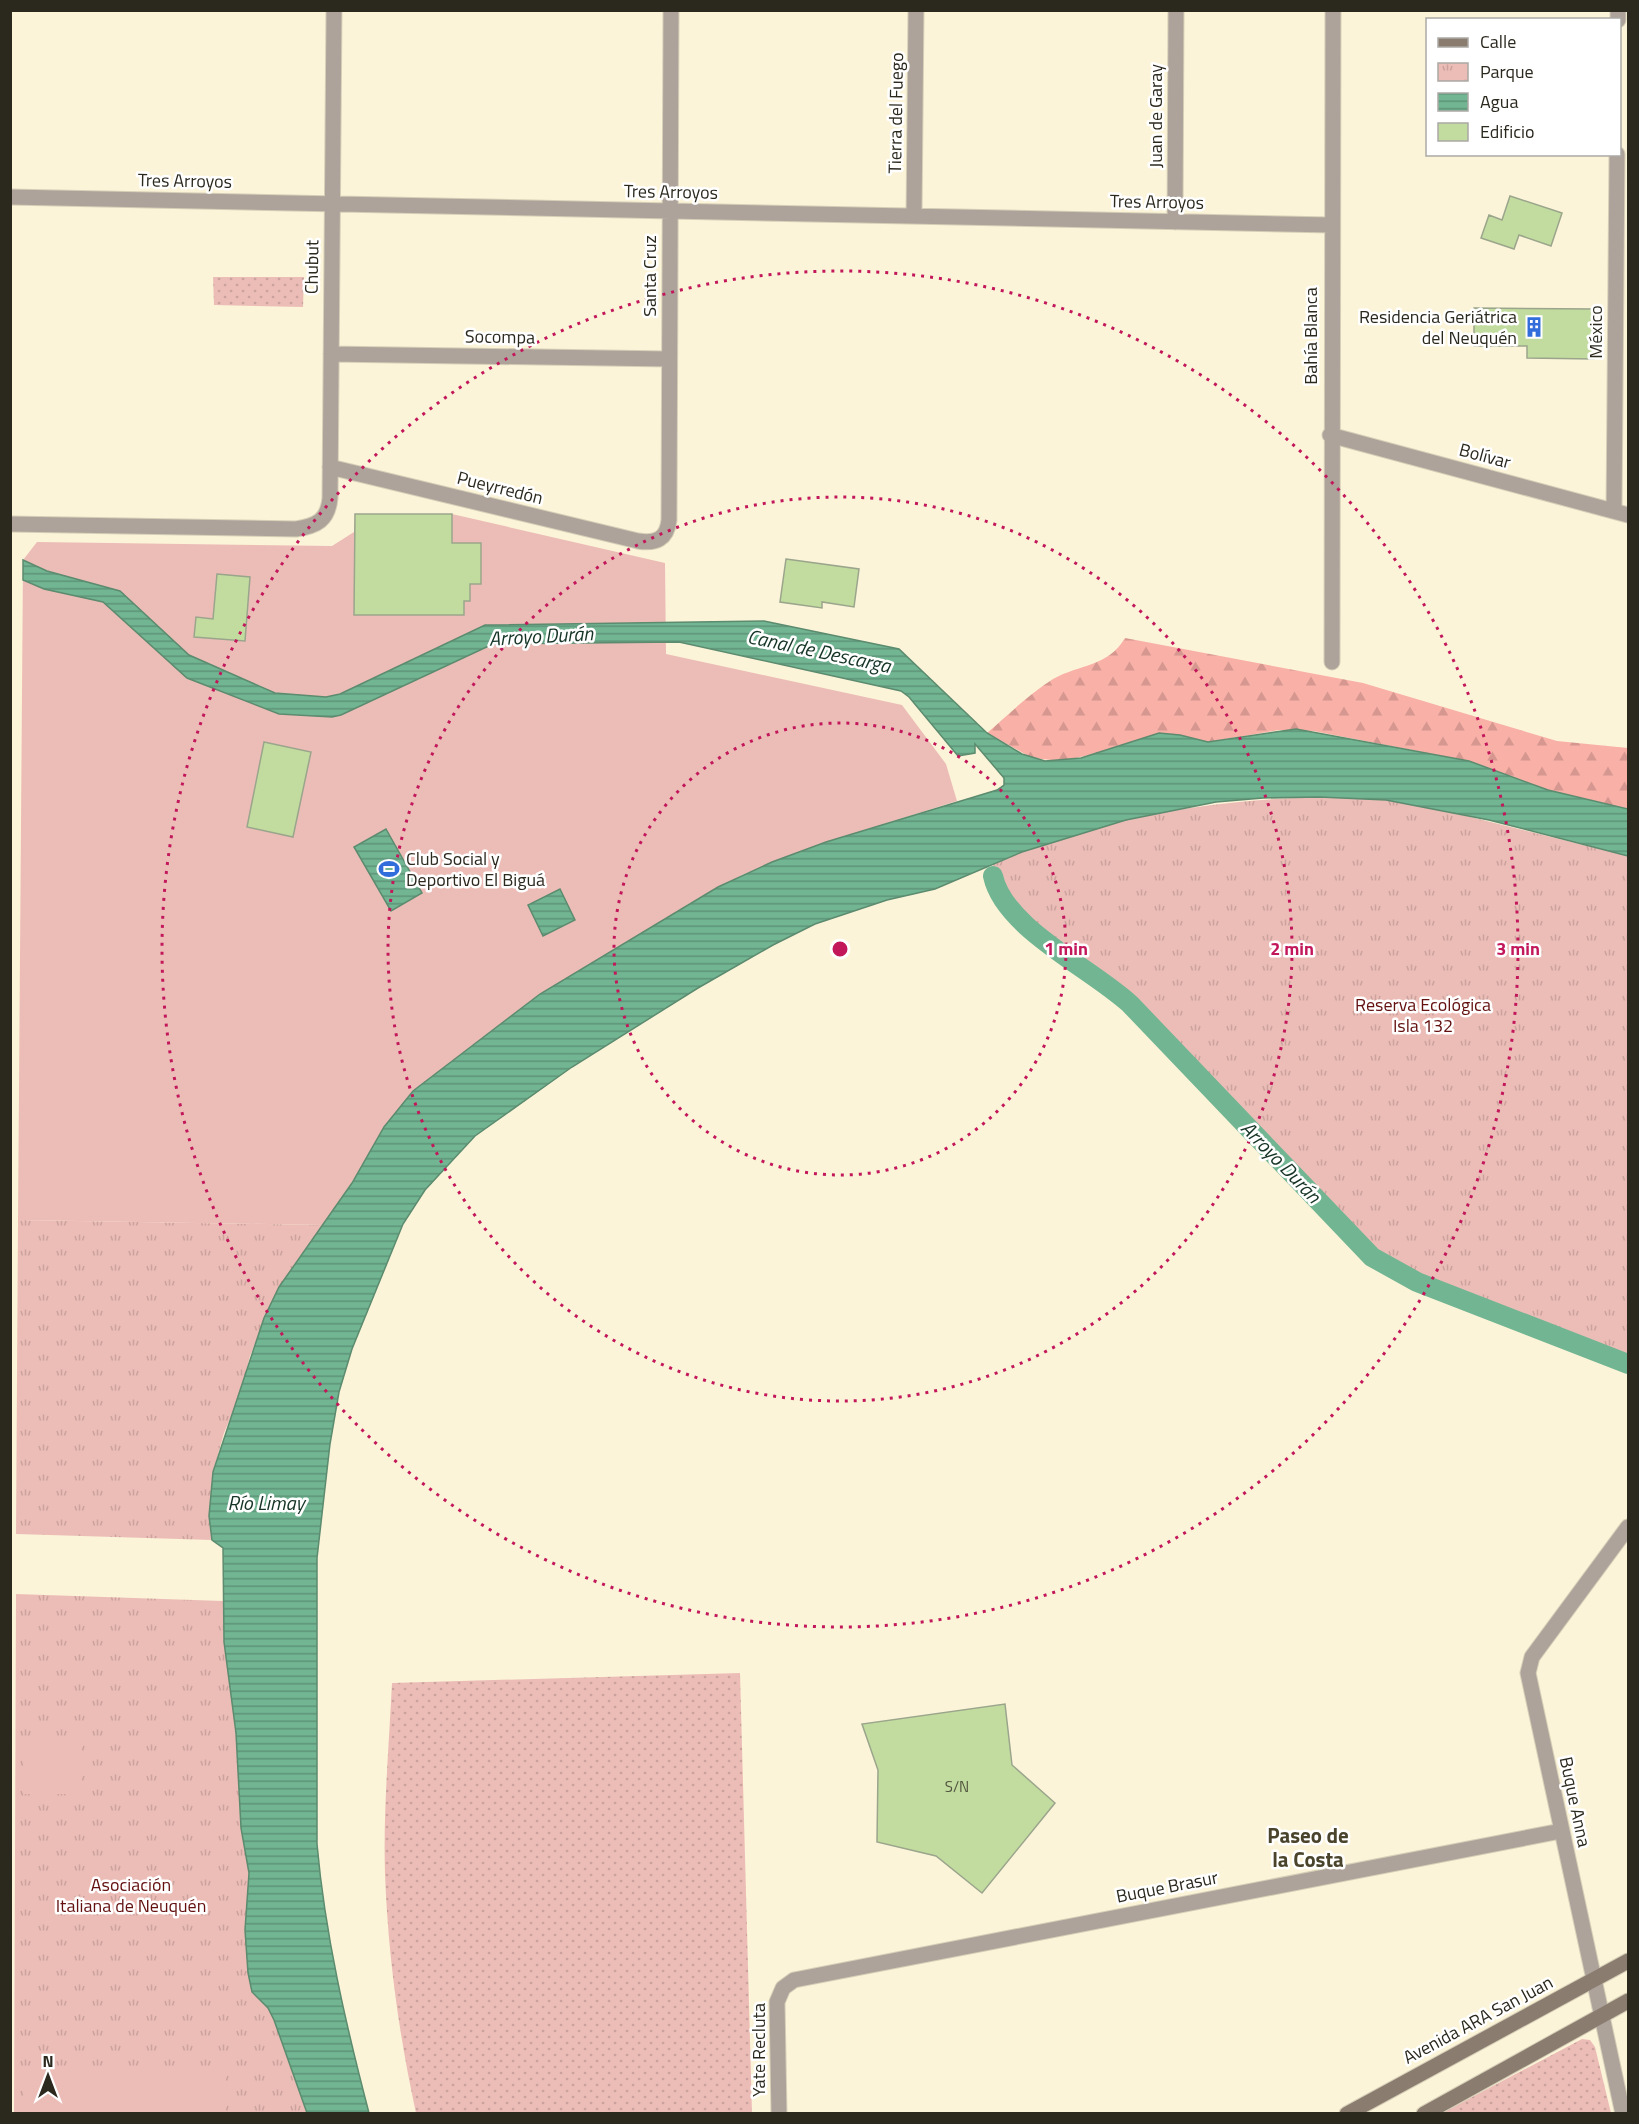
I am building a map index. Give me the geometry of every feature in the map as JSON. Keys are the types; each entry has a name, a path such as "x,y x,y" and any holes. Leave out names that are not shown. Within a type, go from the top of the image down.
{"main road":[{"name":"Avenida ARA San Juan","path":"1347,2114 1629,1961"},
{"path":"1424,2114 1629,2001"}],"street":[{"name":"Chubut","path":"10,525 296,529 322,521 329,506 330,467 334,10"},
{"name":"Santa Cruz","path":"662,539 669,520 671,10"},
{"name":"Tierra del Fuego","path":"914,216 916,10"},
{"name":"Juan de Garay","path":"1175,222 1176,10"},
{"name":"Bahía Blanca","path":"1332,662 1330,435 1333,10"},
{"name":"México","path":"1617,156 1621,513"},
{"name":"Tres Arroyos","path":"10,197 1331,225"},
{"name":"Socompa","path":"331,354 669,359"},
{"name":"Bolívar","path":"1330,435 1621,513"},
{"name":"Pueyrredón","path":"330,467 638,541 662,539"},
{"name":"Buque Anna","path":"1623,2114 1528,1678 1529,1664 1629,1527"},
{"name":"Buque Brasur","path":"783,1988 801,1977 1561,1831"},
{"name":"Yate Recluta","path":"779,2114 777,2009 783,1988"}],"green space":[{"path":"213,277 304,277 303,307 214,305"},
{"name":"Club Social y Deportivo El Biguá","path":"355,514 452,514 665,563 666,654 902,705 946,764 957,801 826,842 742,875 690,903 627,944 540,994 413,1091 323,1225 18,1220 23,560 37,542 332,546 354,532"},
{"path":"1125,638 1363,683 1557,741 1628,748 1628,809 1548,790 1469,761 1313,731 1279,730 1208,742 1159,733 1098,753 1062,761 1032,758 987,733 1044,685 1063,674 1102,660 1110,655"},
{"name":"Reserva Ecológica Isla 132","path":"1319,797 1386,800 1430,807 1628,856 1628,1364 1417,1282 1372,1257 1130,1004 1024,925 1010,911 995,886 993,865 1071,835 1111,824 1194,807"},
{"path":"18,1220 323,1225 279,1287 250,1356 240,1395 224,1433 213,1472 209,1516 212,1540 16,1534"},
{"name":"Asociación Italiana de Neuquén","path":"16,1594 223,1601 224,1642 236,1733 241,1828 249,1873 246,1914 252,1992 268,2008 274,2020 307,2113 14,2114"},
{"path":"740,1673 752,2113 416,2113 395,1995 386,1904 385,1826 392,1683"},
{"path":"24,1737 82,1737 82,1794 24,1794"},
{"path":"1582,2039 1590,2040 1595,2047 1611,2113 1440,2114"},
{"path":"24,2069 226,2069 226,2113 24,2113"}],"water":[{"name":"Río Limay","path":"23,560 47,571 120,591 189,655 275,693 326,697 340,694 485,625 764,621 899,649 987,733 1022,754 1045,761 1081,758 1159,733 1180,735 1208,742 1296,729 1469,761 1548,790 1628,809 1628,856 1489,820 1386,800 1319,797 1263,798 1216,802 1126,820 1022,852 935,889 887,900 815,924 698,988 572,1067 475,1136 425,1190 403,1224 352,1349 339,1392 330,1444 317,1558 317,1844 325,1912 337,1980 369,2113 307,2113 274,2020 268,2008 252,1992 248,1973 245,1930 249,1873 241,1828 236,1733 224,1642 223,1548 212,1540 209,1516 213,1472 264,1318 279,1287 352,1183 384,1127 413,1091 540,994 718,887 772,862 826,842 997,790 1004,785 1004,778 975,744 975,753 958,756 909,697 901,691 679,642 493,644 341,715 332,717 279,714 187,678 103,602 44,589 23,580"},
{"path":"386,829 422,893 391,911 354,847"},
{"path":"560,889 575,920 543,936 528,905"}],"building":[{"path":"1510,196 1562,213 1551,246 1519,235 1514,249 1481,238 1489,215 1502,220"},
{"name":"Residencia Geriátrica del Neuquén","path":"1474,308 1594,309 1594,359 1527,358 1527,346 1474,346"},
{"path":"355,514 452,514 452,543 481,543 481,584 470,584 470,601 464,601 464,615 354,615"},
{"path":"786,559 859,569 854,607 822,602 822,608 780,602"},
{"path":"217,574 250,577 245,641 194,637 196,617 213,619"},
{"path":"264,742 311,752 293,837 247,827"},
{"path":"1005,1704 1012,1765 1055,1803 982,1893 936,1856 877,1842 878,1770 862,1724"}],"waterway":[{"name":"Arroyo Durán","path":"993,876 1000,895 1014,913 1051,946 1130,1004 1372,1257 1417,1282 1628,1364"}],"place":[{"name":"Residencia Geriátrica del Neuquén","path":"1534,327"},
{"name":"Club Social y Deportivo El Biguá","path":"389,869"}],"district":[{"name":"Paseo de la Costa","path":"1308,1848"}],"water label":[{"name":"Canal de Descarga","path":"819,651"}]}
